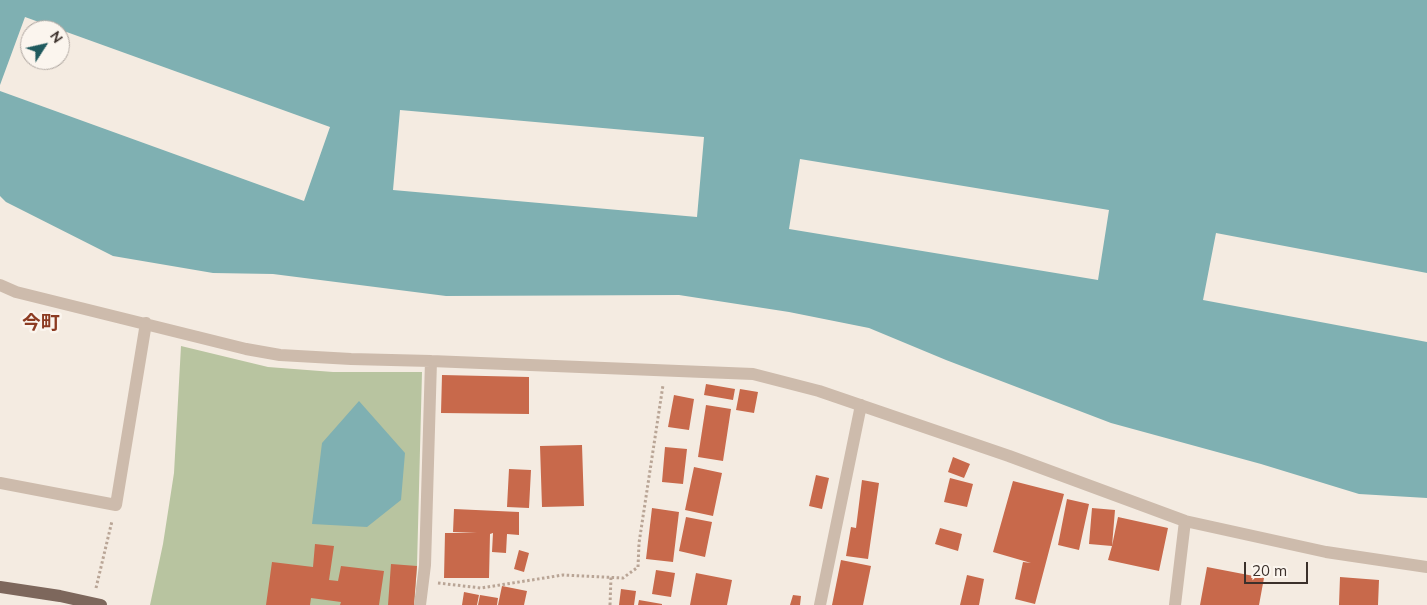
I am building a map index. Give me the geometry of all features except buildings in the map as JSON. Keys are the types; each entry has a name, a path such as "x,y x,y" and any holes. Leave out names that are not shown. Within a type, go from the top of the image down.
{"main road":[{"path":"0,588 60,596 97,604"}],"street":[{"path":"0,285 16,292 246,349 280,355 753,374 819,391 861,405 1009,456 1186,521 1326,552 1427,567"},
{"path":"0,483 116,505 146,323"},
{"path":"420,605 425,565 431,360"},
{"path":"820,605 861,405"},
{"path":"1175,605 1186,521"}],"path":[{"path":"423,582 482,588 563,575 623,578 638,567 665,370"},
{"path":"97,604 116,505"},
{"path":"610,605 611,577"}],"green space":[{"path":"181,346 268,367 333,372 422,372 417,566 414,605 150,605 163,544 174,473"}],"water":[{"path":"0,0 1427,0 1427,498 1359,494 1261,464 1111,423 946,360 869,328 789,312 679,295 446,296 273,274 213,273 113,256 6,202 0,196"},
{"path":"359,401 405,453 401,500 367,527 312,524 322,443"}],"pier":[{"path":"20,31 20,70 70,70 70,33 330,127 304,201 0,91 0,85"},
{"path":"400,110 704,137 697,217 393,190"},
{"path":"800,159 1109,210 1098,280 789,229"},
{"path":"1216,233 1427,273 1427,342 1203,300"}],"district":[{"name":"今町","path":"41,323"}]}
